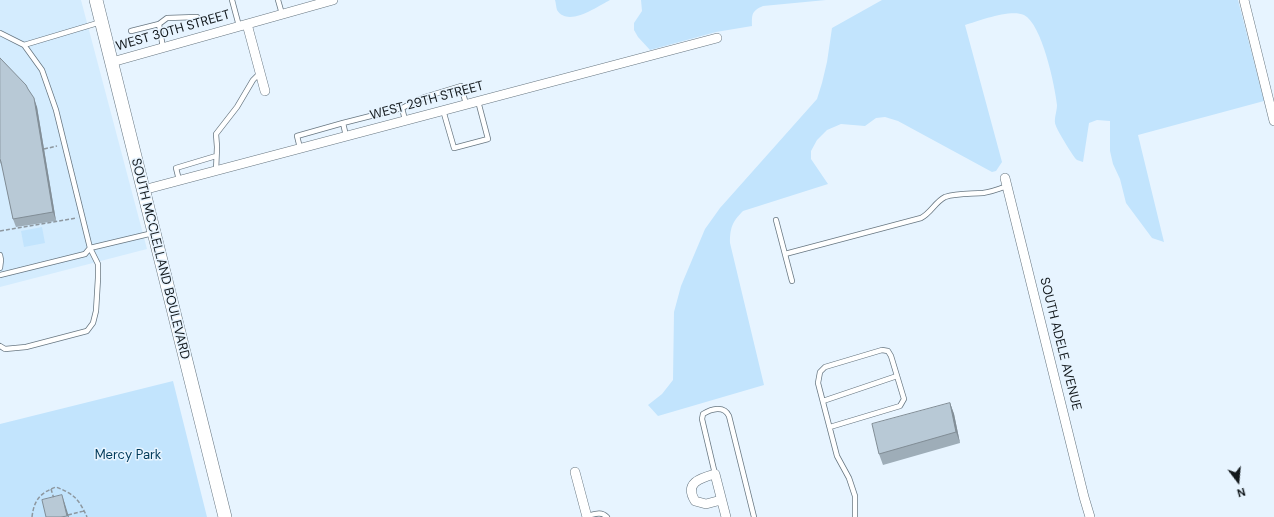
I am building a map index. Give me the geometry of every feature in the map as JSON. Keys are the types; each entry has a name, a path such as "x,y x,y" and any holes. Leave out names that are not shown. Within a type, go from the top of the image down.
{"main road":[{"name":"SOUTH MCCLELLAND BOULEVARD","path":"96,0 225,517"}],"street":[{"name":"WEST 30TH STREET","path":"112,62 333,0"},
{"path":"1244,0 1274,121"},
{"path":"243,25 265,91"},
{"name":"WEST 29TH STREET","path":"143,190 718,38"},
{"name":"SOUTH ADELE AVENUE","path":"1006,182 1090,517"},
{"path":"575,472 587,516"},
{"path":"721,500 706,504 695,501 691,491 692,486 697,480 714,474 726,517"}],"lane":[{"path":"232,0 243,25"},
{"path":"278,0 282,14"},
{"path":"131,31 159,24 167,18 197,16"},
{"path":"24,45 101,22"},
{"path":"159,24 163,48"},
{"path":"0,33 24,45 42,70 54,104 90,248 98,264 96,311 93,323 86,331 26,347 5,349 0,346"},
{"path":"216,171 216,134 237,107 253,80 260,73"},
{"path":"300,148 297,136 402,108 426,97 461,86 466,104"},
{"path":"443,110 454,148 488,139 478,101"},
{"path":"402,108 405,120"},
{"path":"343,123 346,136"},
{"path":"179,180 176,168 216,156"},
{"path":"785,254 921,218 944,198 949,196 983,193 1006,182"},
{"path":"776,220 792,281"},
{"path":"0,275 85,254 90,248 154,233"},
{"path":"0,255 0,268"},
{"path":"830,427 900,406 903,403 904,399 891,356 888,351 882,350 825,367 820,372 818,383 837,456 849,478 854,496 855,517"},
{"path":"823,401 897,376"},
{"path":"714,474 702,419 703,414 716,409 727,412 729,416 754,517"},
{"path":"587,516 599,513 604,514 607,517"}],"path":[{"path":"44,149 57,146"},
{"path":"0,231 82,217"},
{"path":"32,517 35,501 45,491 56,487 69,492 80,504 87,517"},
{"path":"51,489 54,500"},
{"path":"68,514 84,511"}],"shaded area":[{"path":"0,0 81,0 147,249 0,287"}],"green space":[{"path":"555,0 610,0 591,11 568,17 562,15 557,10"},
{"path":"641,0 826,0 763,6 754,12 752,26 716,32 650,50 638,37 634,30 634,23 642,11"},
{"path":"882,0 1238,0 1264,101 1138,135 1164,242 1152,238 1126,203 1120,179 1113,164 1110,151 1110,121 1097,120 1089,123 1083,162 1077,160 1066,144 1055,124 1057,105 1054,84 1042,42 1031,21 1024,15 1011,13 994,16 965,25 1002,162 996,171 992,172 898,121 885,117 876,118 865,126 841,124 827,130 817,140 811,151 811,159 828,184 743,211 734,222 730,233 730,243 764,385 658,416 648,405 662,394 673,380 674,312 681,286 705,229 720,208 817,99 827,62 832,28"},
{"path":"42,227 45,243 24,247 21,231"},
{"name":"Mercy Park","path":"173,381 207,517 0,517 0,424"}],"building":[{"path":"0,58 26,85 34,98 53,212 13,219 0,159"},
{"path":"950,403 956,432 879,454 872,424"},
{"path":"62,495 67,516 46,517 42,500"}]}
